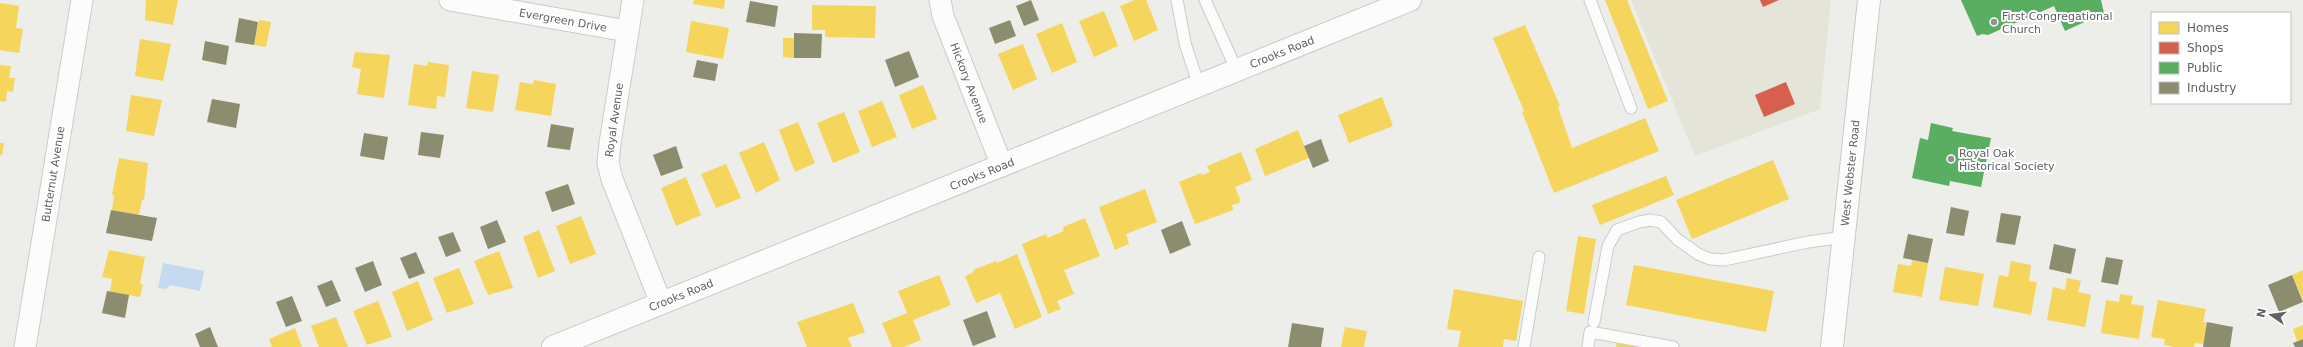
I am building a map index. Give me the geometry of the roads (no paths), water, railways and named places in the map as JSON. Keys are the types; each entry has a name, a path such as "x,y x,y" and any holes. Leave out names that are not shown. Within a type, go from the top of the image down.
{"main road":[{"name":"Crooks Road","path":"552,347 1237,71 1386,5 1410,0"},
{"name":"West Webster Road","path":"1832,347 1869,0"}],"street":[{"name":"Butternut Avenue","path":"25,347 82,0"},
{"name":"Evergreen Drive","path":"450,0 628,31"},
{"name":"Royal Avenue","path":"633,0 608,163 612,179 661,303"},
{"name":"Hickory Avenue","path":"940,0 943,16 1002,166"}],"lane":[{"path":"1177,0 1185,43 1199,86"},
{"path":"1205,0 1237,71"},
{"path":"1590,0 1631,108"},
{"path":"1594,322 1608,246 1617,230 1639,222 1652,220 1661,222 1677,239 1698,254 1710,259 1724,260 1808,242 1844,237"},
{"path":"1524,347 1539,257"},
{"path":"1588,347 1590,332 1673,347"}],"water":[{"path":"163,263 204,271 200,291 170,285 166,289 158,288"}],"place":[{"name":"First Congregational Church","path":"1994,22"},
{"name":"Royal Oak Historical Society","path":"1951,159"}]}
